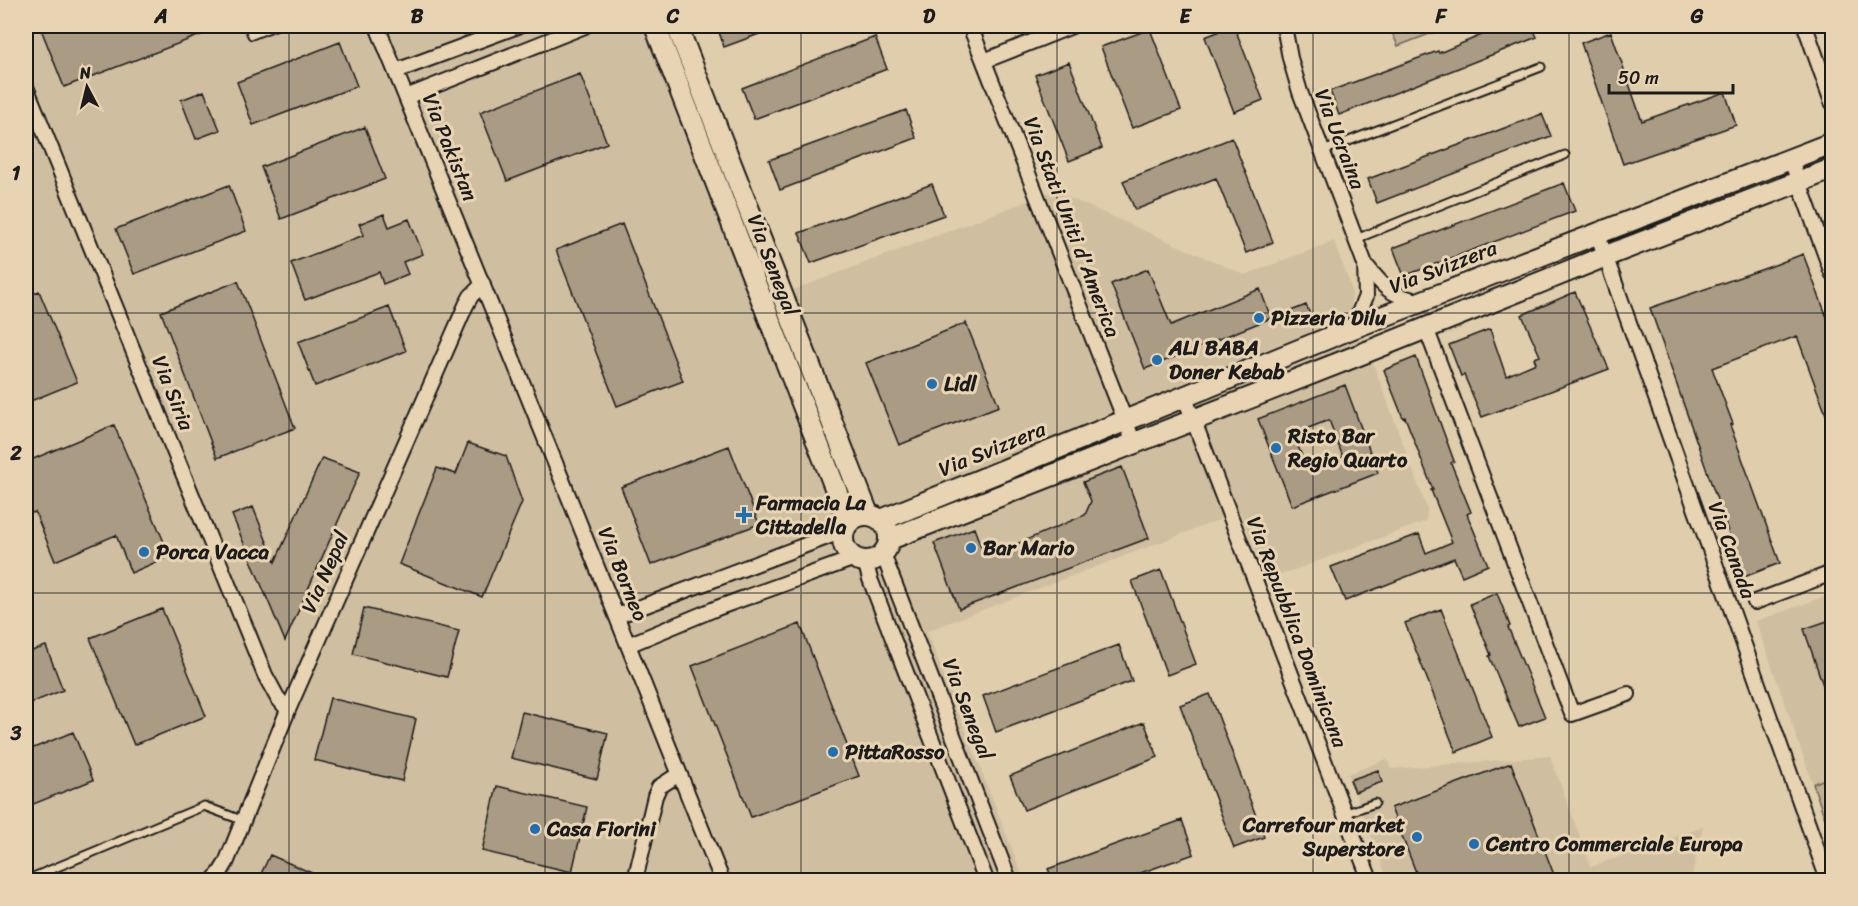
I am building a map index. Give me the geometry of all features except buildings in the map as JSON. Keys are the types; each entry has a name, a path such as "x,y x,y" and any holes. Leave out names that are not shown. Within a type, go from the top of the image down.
{"main road":[{"name":"Via Senegal","path":"655,26 836,492 861,521"},
{"name":"Via Senegal","path":"677,26 861,521"},
{"name":"Via Svizzera","path":"861,521 974,482 1353,328 1833,143"},
{"path":"873,553 886,525 861,521 843,539 848,553 873,553 982,503 1606,256 1833,169"}],"street":[{"name":"Via Pakistan","path":"377,26 483,284"},
{"path":"396,71 518,26"},
{"path":"406,97 585,26"},
{"name":"Via Stati Uniti d'America","path":"970,26 1134,443"},
{"path":"984,61 1072,26"},
{"name":"Via Ucraina","path":"1284,26 1300,92 1365,264 1366,296 1353,328"},
{"path":"1805,26 1833,102"},
{"path":"1819,61 1833,56"},
{"name":"Via Siria","path":"26,87 265,675 288,710"},
{"path":"1791,160 1833,273"},
{"name":"Via Canada","path":"1597,233 1828,880"},
{"name":"Via Ucraina","path":"1365,264 1390,292 1399,297 1421,302"},
{"name":"Via Nepal","path":"213,880 226,863 288,710 466,305 483,284"},
{"name":"Via Borneo","path":"483,284 722,880"},
{"path":"1425,328 1572,714 1628,694"},
{"name":"Via Repubblica Dominicana","path":"1185,398 1370,880"},
{"name":"Via Svizzera","path":"617,616 861,521"},
{"path":"628,645 717,608 873,553 870,579 986,880"},
{"name":"Via Senegal","path":"873,553 1009,880"},
{"path":"1755,602 1833,573"},
{"path":"635,880 655,796 659,787 679,774"}],"lane":[{"path":"248,26 252,35 275,26"},
{"path":"1323,151 1541,67"},
{"path":"1356,239 1565,155"},
{"path":"1050,452 1059,473"},
{"path":"974,482 982,503"},
{"path":"1344,814 1375,803"},
{"path":"26,880 204,806 244,820"}],"shaded area":[{"path":"26,26 686,26 788,292 1054,191 1245,275 1334,241 1352,290 1351,303 1427,509 1426,521 1267,580 1240,512 927,631 1024,880 26,880"},
{"path":"1389,26 1450,26 1398,46"},
{"path":"1832,594 1832,776 1813,784 1756,621"},
{"path":"1550,756 1591,867 1703,827 1691,880 1388,880 1348,774 1387,759 1391,769"},
{"path":"1832,776 1832,839 1813,784"}],"place":[{"name":"Pizzeria Dilu","path":"1259,318"},
{"name":"ALI BABA Doner Kebab","path":"1157,360"},
{"name":"Lidl","path":"932,384"},
{"name":"Risto Bar Regio Quarto","path":"1276,448"},
{"name":"Farmacia La Cittadella","path":"744,515"},
{"name":"Bar Mario","path":"971,548"},
{"name":"Porca Vacca","path":"144,552"},
{"name":"PittaRosso","path":"833,752"},
{"name":"Casa Fiorini","path":"535,829"},
{"name":"Carrefour market Superstore","path":"1417,837"},
{"name":"Centro Commerciale Europa","path":"1474,844"}]}
